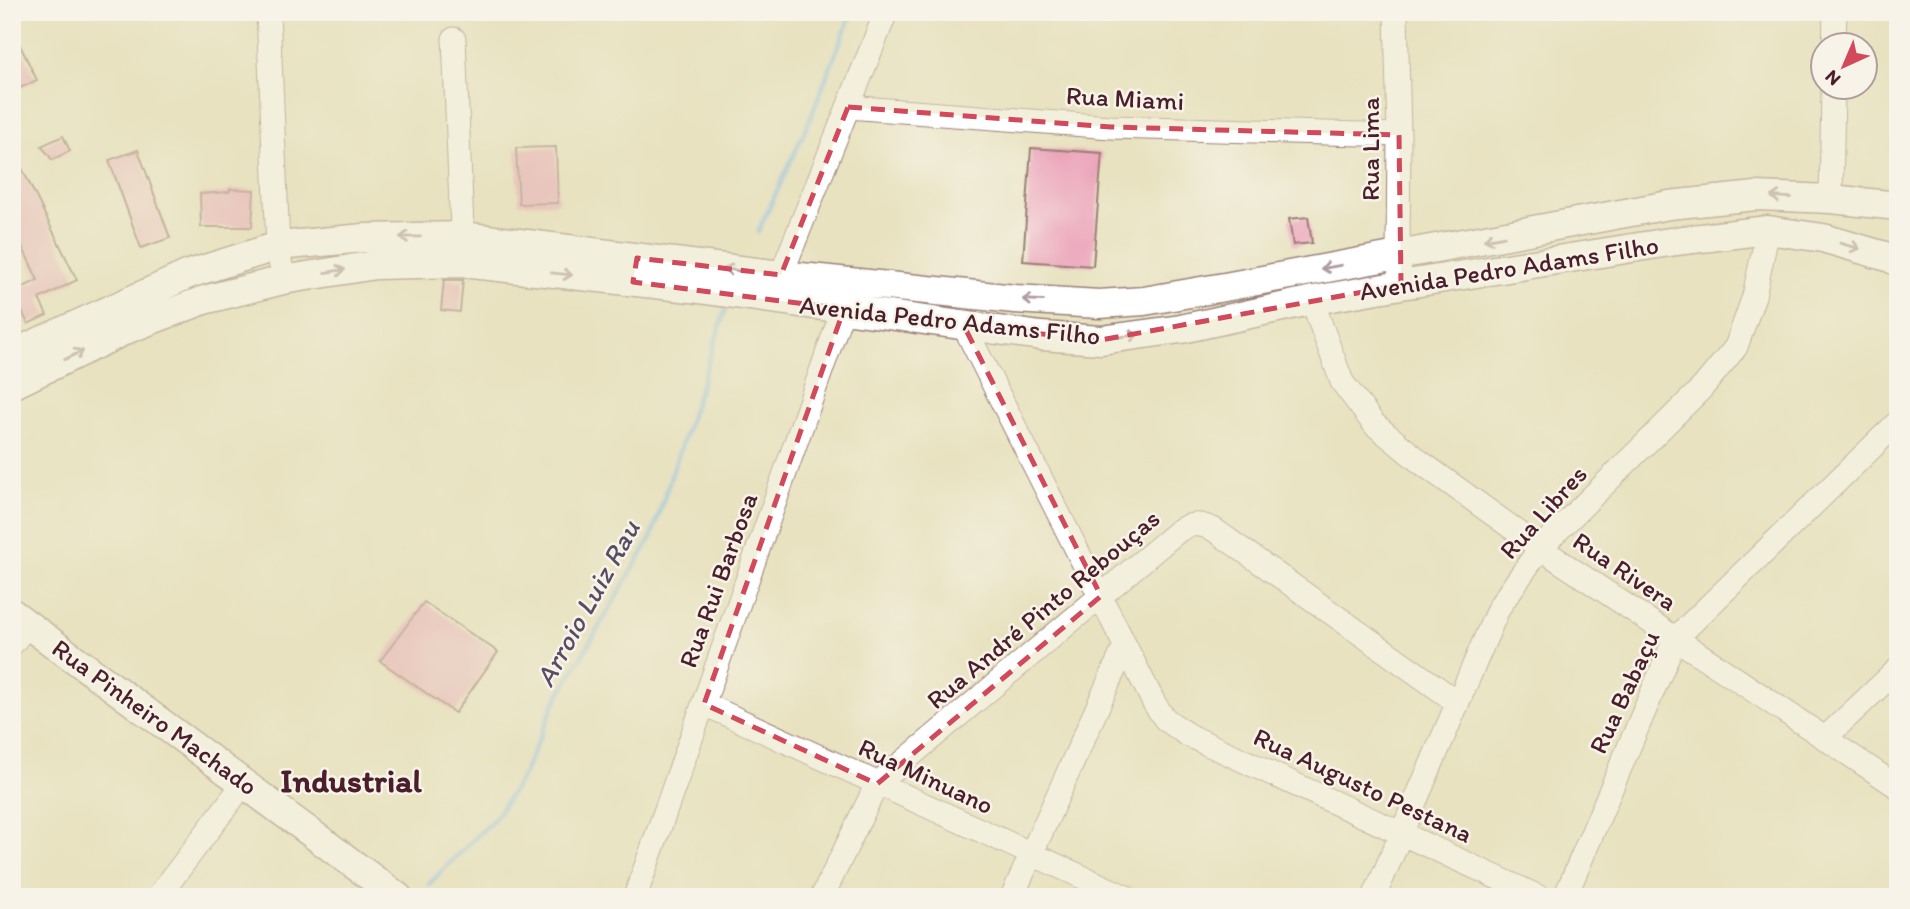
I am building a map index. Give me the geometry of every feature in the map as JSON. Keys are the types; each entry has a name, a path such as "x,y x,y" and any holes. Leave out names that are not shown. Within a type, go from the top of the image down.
{"main road":[{"name":"Avenida Pedro Adams Filho","path":"777,288 853,282 1015,299 1099,304 1144,301 1669,205 1756,196 1831,199 1898,206"},
{"path":"1669,205 1676,241"},
{"path":"1561,226 1565,258"},
{"name":"Avenida Pedro Adams Filho","path":"12,354 189,274 278,246 364,238 777,288 844,309 1041,336 1101,340 1181,329 1314,300 1401,285 1676,241 1768,230 1823,238 1898,262"},
{"name":"Avenida Pedro Adams Filho","path":"12,386 128,329 204,300 283,280 463,250"},
{"name":"Rua Pinheiro Machado","path":"17,627 244,783 386,893"}],"street":[{"path":"268,12 278,246 283,280"},
{"path":"777,288 886,12"},
{"name":"Rua Lima","path":"1396,12 1398,255 1401,285"},
{"path":"1834,32 1835,12"},
{"path":"454,39 463,250"},
{"path":"1831,199 1833,102"},
{"name":"Rua Miami","path":"848,107 1111,127 1399,135"},
{"name":"Rua Libres","path":"1374,897 1499,607 1540,548 1702,388 1736,347 1754,296 1768,230"},
{"name":"Rua Rui Barbosa","path":"635,897 853,282"},
{"name":"Rua Rivera","path":"1314,300 1342,382 1374,424 1419,461 1540,548 1898,787"},
{"path":"964,326 1125,646 1012,897"},
{"name":"Rua Babaçu","path":"1564,897 1675,639 1898,422"},
{"name":"Rua André Pinto Rebouças","path":"822,897 877,784 1178,531 1193,524 1203,524 1213,529 1457,702"},
{"name":"Rua Augusto Pestana","path":"1125,646 1165,719 1188,735 1539,897"},
{"path":"1825,738 1898,669"},
{"name":"Rua Minuano","path":"704,704 1126,897"},
{"path":"158,897 244,783"}],"highlighted area":[{"path":"848,107 1111,127 1399,135 1401,285 1101,340 964,326 1101,596 877,784 704,704 844,309 633,282 637,258 781,275"}],"building":[{"path":"12,29 37,80 12,92"},
{"path":"63,136 70,151 52,160 41,146"},
{"path":"556,147 558,203 519,204 516,148"},
{"path":"12,148 77,280 39,299 47,315 28,324 13,292 38,280 12,225"},
{"path":"1031,148 1102,153 1093,266 1023,261"},
{"path":"138,150 170,238 141,248 109,160"},
{"path":"230,189 254,190 252,227 201,227 200,194 229,192"},
{"path":"1308,217 1312,243 1293,245 1289,219"},
{"path":"444,280 463,280 460,312 441,310"},
{"path":"424,602 498,652 455,713 380,661"}],"waterway":[{"name":"Arroio Luiz Rau","path":"758,232 808,124 852,12"},
{"name":"Arroio Luiz Rau","path":"429,884 495,818 522,777 555,702 651,538 725,311"}],"district":[{"name":"Industrial","path":"351,780"}]}
